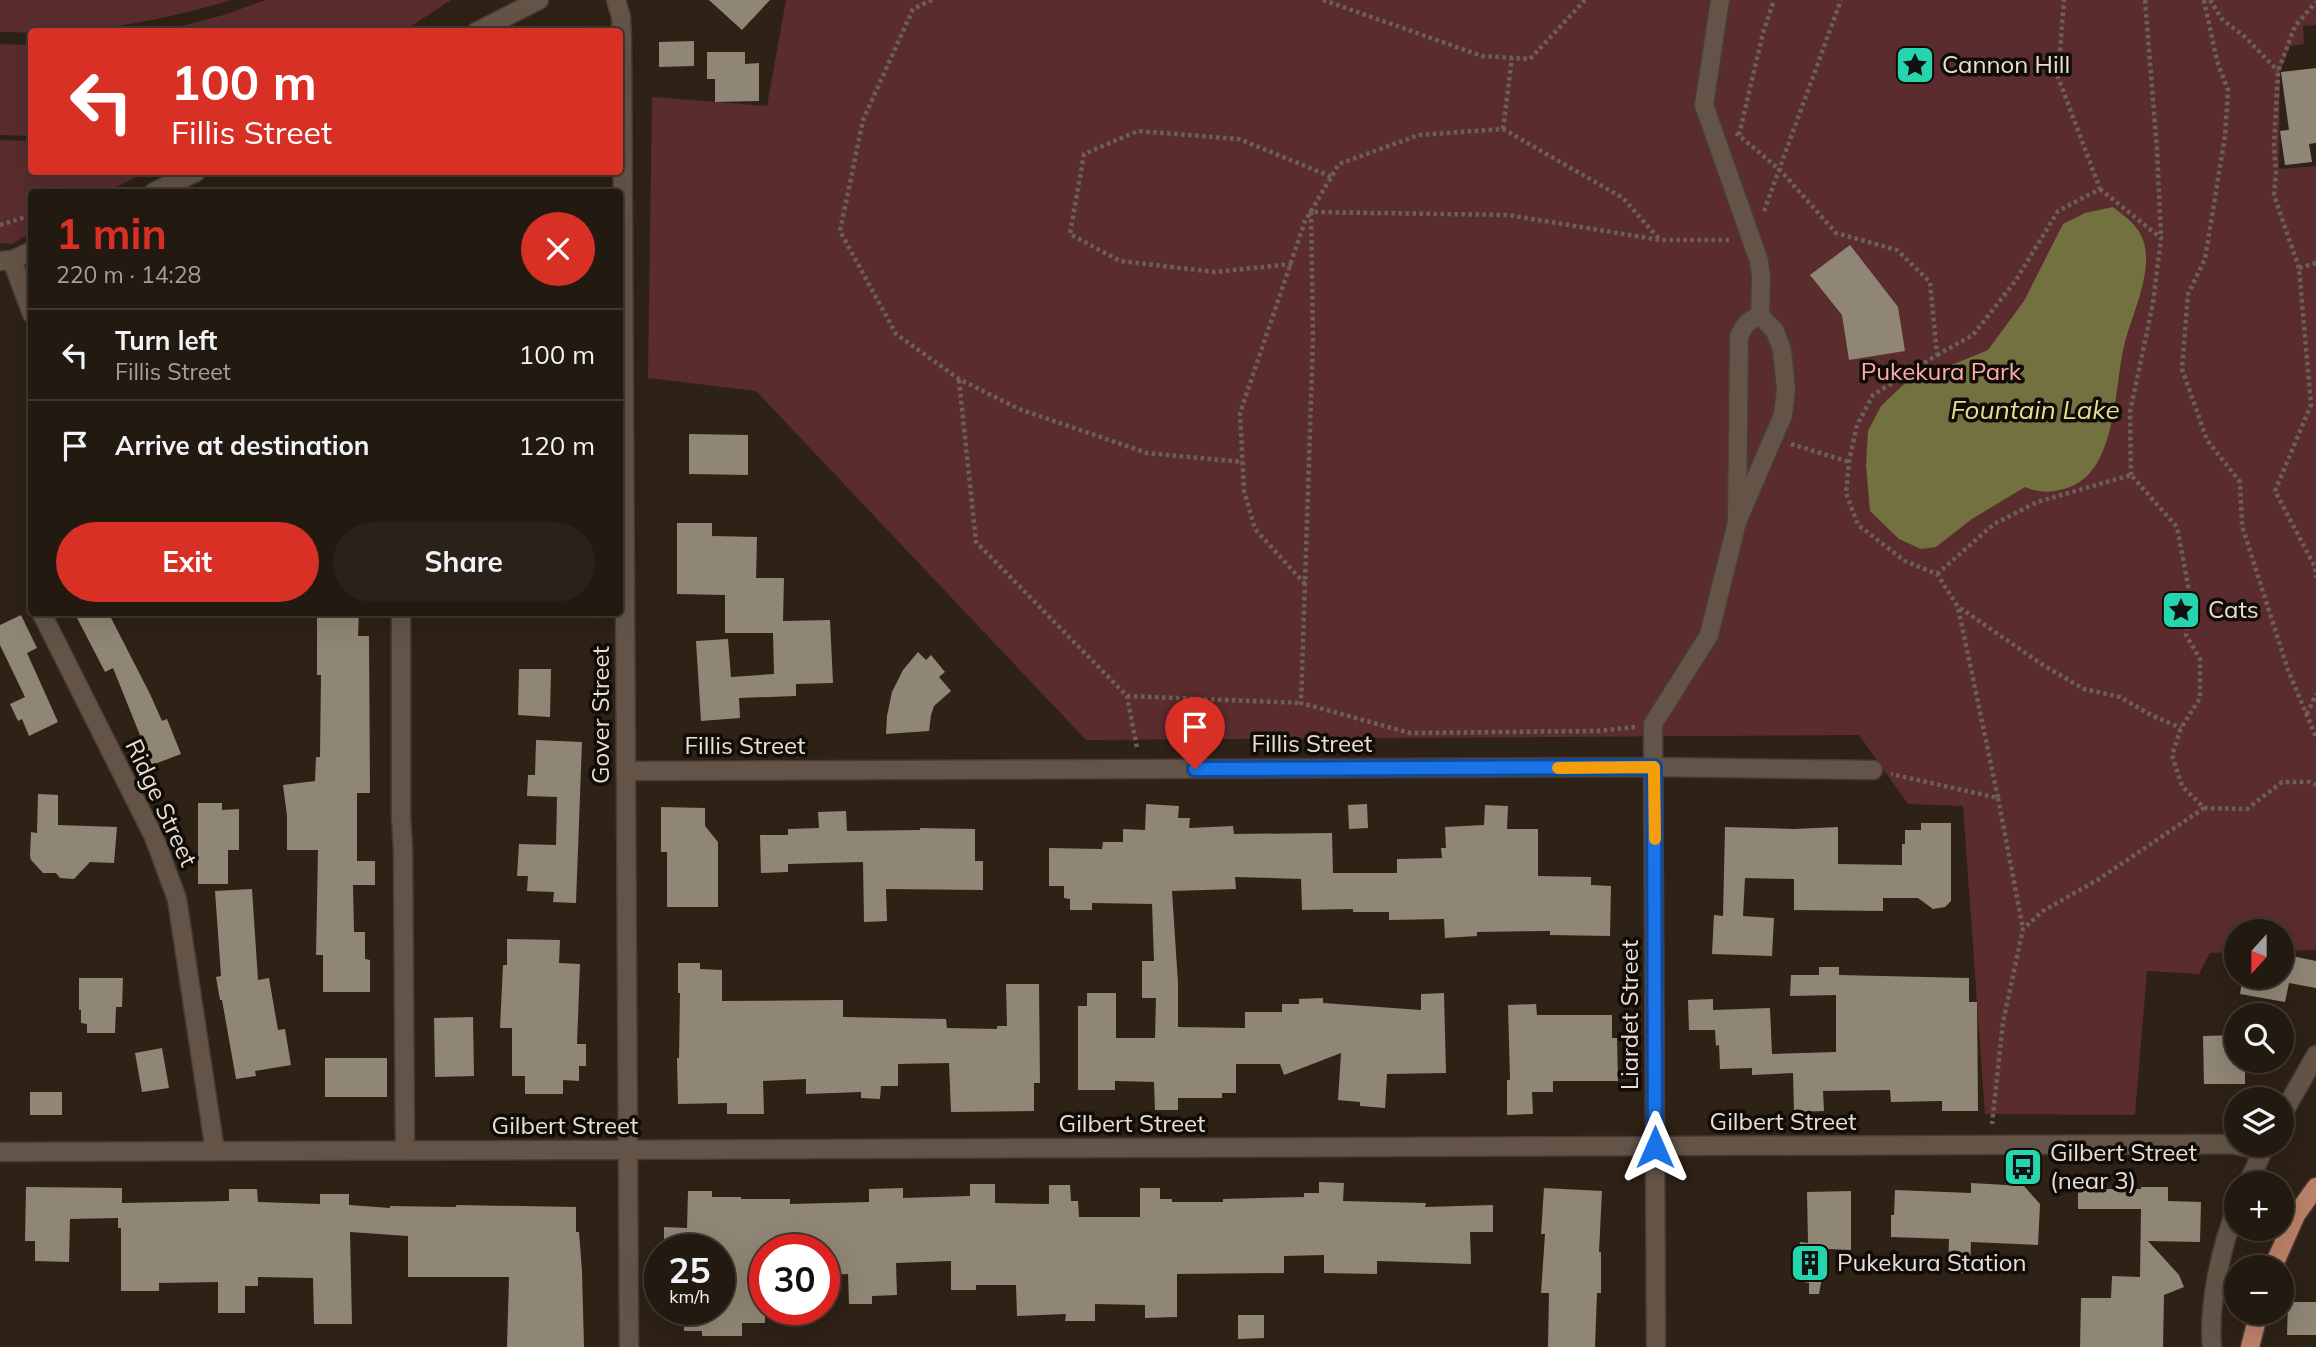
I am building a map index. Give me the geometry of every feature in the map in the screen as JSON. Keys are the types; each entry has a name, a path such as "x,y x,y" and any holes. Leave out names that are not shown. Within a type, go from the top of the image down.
{"main road":[{"path":"2278,1255 2296,1215 2316,1187"},
{"path":"2250,1347 2256,1325"}],"street":[{"path":"484,28 539,0"},
{"name":"Gover Street","path":"616,0 621,28"},
{"path":"1653,724 1709,635 1737,522 1783,415 1786,389 1785,372 1775,331 1760,316 1761,276 1752,240 1704,105 1720,0"},
{"path":"160,189 190,175"},
{"name":"Gover Street","path":"623,223 629,1347"},
{"path":"28,252 6,260 28,306"},
{"path":"1737,522 1739,337 1746,323 1760,316"},
{"name":"Ridge Street","path":"43,616 154,836 177,899 215,1150"},
{"path":"401,616 404,1151"},
{"name":"Liardet Street","path":"1653,724 1656,1347"},
{"name":"Fillis Street","path":"626,771 1654,767 1873,770"},
{"path":"2294,1094 2316,1055"},
{"name":"Gilbert Street","path":"0,1152 2224,1144"},
{"path":"2213,1347 2210,1326 2227,1241"}],"path":[{"path":"932,0 913,9 863,120 840,231 896,334 959,379 1019,409 1147,453 1243,462"},
{"path":"1323,0 1482,56 1530,59 1585,0"},
{"path":"1739,135 1763,33 1774,0"},
{"path":"1311,212 1508,215 1660,240 1752,240 1841,0"},
{"path":"2064,0 2058,77 2100,189 2161,238"},
{"path":"2145,0 2161,238 2153,303 2130,412 2130,475 2177,527 2190,596 2186,635 2200,659 2200,698 2181,728 2172,755 2182,786 2204,808"},
{"path":"2204,0 2217,61 2228,90 2225,136 2205,259 2188,294 2182,369 2207,440 2240,482 2242,526 2288,670 2316,737"},
{"path":"2210,0 2222,19 2245,37 2278,71"},
{"path":"2316,2 2295,26 2278,71 2274,146 2274,195 2300,268 2311,405 2275,491 2315,567 2316,578"},
{"path":"1503,129 1512,58"},
{"path":"1704,105 1780,170 1836,233 1897,250 1930,282 1937,355"},
{"path":"1305,584 1255,529 1244,491 1240,414 1305,221 1339,164 1419,135 1503,129 1623,198 1660,240"},
{"path":"1292,264 1214,272 1120,261 1070,234 1084,154 1138,131 1240,139 1332,177"},
{"path":"1990,1146 2003,1022 2023,929 1998,798 1958,607 1937,574 1905,561 1858,525 1846,493 1849,462 1857,425 1873,396 1973,335 2015,280 2058,211 2100,189"},
{"path":"1301,703 1313,339 1311,212"},
{"path":"0,225 28,216"},
{"path":"2300,268 2316,263"},
{"path":"959,379 976,542 1127,696 1141,769"},
{"path":"1773,438 1849,462"},
{"path":"1937,574 1994,524 2037,502 2130,475"},
{"path":"1958,607 2084,690 2120,696 2151,715 2181,728"},
{"path":"2306,715 2316,694"},
{"path":"1127,696 1301,703 1410,733 1598,732 1653,724"},
{"path":"1873,770 1998,798"},
{"path":"2023,929 2043,911 2099,879 2204,808 2247,809 2282,782 2309,782 2316,785"}],"green space":[{"path":"0,0 231,0 173,16 102,28 28,28 28,32 0,32"},
{"path":"265,0 451,0 409,28 174,28 227,14"},
{"name":"Pukekura Park","path":"786,0 2316,0 2316,25 2303,26 2304,44 2290,46 2280,73 2279,169 2316,166 2316,950 2294,951 2294,919 2224,919 2224,952 2210,953 2199,974 2147,971 2135,1115 1985,1114 1963,806 1908,804 1859,735 1086,740 756,391 648,378 652,97 767,106"},
{"path":"0,44 28,45 28,136 0,135"},
{"path":"0,140 28,141 28,175 140,175 113,189 28,189 28,235 12,244 0,243"}],"water":[{"name":"Fountain Lake","path":"2113,207 2141,234 2146,259 2143,284 2124,346 2110,427 2096,465 2083,479 2067,488 2046,492 2025,487 1972,519 1936,547 1921,549 1899,539 1870,511 1866,465 1868,431 1881,406 1903,385 1988,350 2024,301 2063,224 2085,213"}],"building":[{"path":"709,0 770,0 742,30"},
{"path":"694,41 694,66 659,67 659,42"},
{"path":"707,52 745,52 745,64 759,63 759,101 715,102 715,79 707,79"},
{"path":"2316,68 2316,143 2309,144 2312,162 2285,165 2280,131 2289,130 2281,72"},
{"path":"1850,245 1898,307 1905,351 1849,360 1842,315 1810,275"},
{"path":"689,434 748,435 748,475 689,474"},
{"path":"677,523 712,523 712,536 757,537 756,578 784,578 783,621 830,620 833,683 796,684 796,696 739,698 740,718 701,721 696,641 728,639 731,677 774,674 773,633 725,633 725,595 677,594"},
{"path":"21,615 37,648 27,653 58,722 29,736 22,719 18,721 10,704 25,697 0,645 0,625"},
{"path":"76,616 110,616 162,721 167,719 181,754 152,765 113,668 105,672"},
{"path":"317,616 359,616 358,636 369,636 370,793 357,793 357,861 375,861 375,885 353,885 354,932 365,932 365,959 370,960 370,992 323,992 323,955 316,955 318,850 287,850 283,785 315,781 316,757 320,757 321,675 317,675"},
{"path":"918,652 926,660 931,655 945,672 939,677 951,691 934,706 929,731 886,734 892,692 903,670"},
{"path":"519,669 551,669 550,717 518,715"},
{"path":"536,740 582,742 576,903 553,902 554,892 527,891 528,876 517,876 519,844 556,845 557,797 527,796 528,775 535,775"},
{"path":"38,794 58,795 58,825 117,827 114,863 90,862 74,879 60,878 56,873 43,873 30,856 31,832 37,833"},
{"path":"198,803 222,803 222,810 239,809 239,850 228,850 228,884 198,884"},
{"path":"1146,804 1179,806 1178,818 1190,818 1189,828 1233,826 1234,834 1332,833 1333,873 1397,873 1397,859 1442,858 1441,848 1446,848 1445,827 1484,825 1485,805 1508,806 1507,829 1538,829 1538,876 1591,877 1591,885 1611,886 1610,936 1550,935 1550,931 1477,932 1477,936 1445,938 1444,919 1389,920 1389,912 1353,912 1353,909 1302,910 1301,879 1235,877 1236,889 1172,891 1178,1027 1245,1028 1245,1012 1282,1012 1282,1004 1299,1004 1299,999 1323,998 1323,1003 1421,1010 1421,994 1444,993 1446,1073 1387,1074 1385,1108 1360,1106 1360,1102 1338,1100 1341,1053 1284,1075 1280,1064 1236,1064 1236,1093 1222,1093 1222,1098 1178,1098 1178,1110 1155,1110 1154,1082 1115,1081 1115,1090 1078,1090 1078,1006 1087,1006 1087,993 1116,993 1116,1038 1155,1038 1156,998 1142,998 1142,961 1154,961 1152,904 1092,903 1092,910 1070,910 1070,899 1064,898 1064,886 1049,886 1049,848 1102,849 1103,842 1123,842 1123,829 1145,830"},
{"path":"1367,804 1368,828 1349,829 1348,805"},
{"path":"661,807 705,808 705,826 718,842 718,907 667,907 667,852 661,852"},
{"path":"846,811 847,831 975,829 975,861 983,861 983,890 886,889 887,921 864,922 863,862 788,864 788,872 761,873 760,835 788,835 788,829 819,828 818,812"},
{"path":"1921,823 1951,823 1951,901 1945,907 1933,909 1918,898 1883,898 1883,911 1794,910 1794,879 1745,878 1743,916 1774,918 1772,956 1712,954 1714,915 1723,916 1725,827 1838,827 1838,864 1902,865 1905,830 1921,830"},
{"path":"252,889 258,980 269,978 278,1030 285,1029 291,1065 255,1071 256,1076 236,1079 216,977 221,976 215,891"},
{"path":"507,939 560,940 559,963 580,964 577,1044 586,1044 586,1066 579,1066 579,1081 563,1080 563,1094 525,1094 525,1076 512,1076 512,1028 500,1028"},
{"path":"2294,956 2316,961 2316,988 2294,984"},
{"path":"678,963 700,963 700,969 722,970 722,1001 843,1000 843,1017 946,1019 947,1028 997,1029 997,1026 1007,1026 1006,984 1039,984 1040,1083 1034,1083 1034,1111 951,1112 949,1063 898,1064 898,1086 881,1086 880,1099 861,1098 861,1092 806,1094 806,1079 763,1081 764,1114 727,1114 727,1103 678,1104"},
{"path":"1819,967 1839,967 1839,975 1969,978 1969,1002 1977,1002 1978,1111 1942,1111 1942,1101 1891,1102 1890,1090 1823,1091 1824,1111 1794,1112 1793,1073 1752,1075 1752,1068 1720,1069 1715,1030 1689,1030 1688,1000 1713,999 1713,1010 1770,1008 1772,1054 1836,1052 1836,995 1790,996 1791,975 1819,975"},
{"path":"79,978 123,978 122,1007 116,1007 115,1033 87,1033 87,1024 81,1023 79,1010"},
{"path":"2241,989 2288,989 2285,1002 2240,994"},
{"path":"1536,1004 1537,1015 1612,1015 1612,1038 1617,1038 1618,1081 1553,1081 1553,1092 1532,1092 1533,1114 1507,1115 1507,1080 1510,1080 1508,1005"},
{"path":"473,1017 474,1076 435,1077 434,1018"},
{"path":"2224,1035 2224,1073 2245,1073 2245,1084 2204,1084 2203,1036"},
{"path":"162,1048 169,1088 142,1092 135,1053"},
{"path":"325,1058 387,1058 387,1097 325,1097"},
{"path":"30,1092 62,1092 62,1115 30,1115"},
{"path":"1319,1182 1344,1183 1343,1201 1426,1203 1425,1207 1493,1205 1493,1232 1470,1232 1471,1264 1377,1261 1377,1274 1324,1273 1324,1255 1284,1256 1284,1273 1177,1274 1177,1317 1145,1318 1145,1305 1095,1304 1095,1321 1065,1321 1066,1314 1017,1316 1016,1285 976,1285 976,1290 951,1290 951,1261 896,1263 897,1295 872,1296 872,1304 849,1304 848,1274 840,1274 840,1234 749,1234 749,1323 742,1323 742,1336 702,1336 702,1331 684,1331 684,1325 735,1325 735,1234 664,1234 664,1227 687,1228 688,1191 712,1191 712,1197 790,1199 790,1204 869,1202 869,1189 903,1188 903,1198 970,1196 970,1184 995,1184 995,1203 1049,1204 1049,1185 1070,1185 1071,1201 1078,1201 1079,1217 1140,1217 1140,1188 1160,1188 1160,1199 1172,1199 1172,1202 1223,1202 1223,1199 1304,1197 1304,1193 1319,1193"},
{"path":"1971,1183 2024,1186 2040,1204 2038,1245 1971,1242 1970,1273 1948,1272 1949,1239 1891,1237 1895,1190 1971,1193"},
{"path":"26,1187 122,1188 122,1203 229,1201 229,1189 257,1189 258,1202 320,1204 320,1194 349,1194 349,1205 390,1208 456,1205 576,1207 576,1232 579,1232 582,1271 584,1347 507,1347 509,1277 408,1277 408,1236 350,1232 352,1324 314,1324 313,1278 258,1277 258,1286 245,1286 245,1313 218,1313 218,1282 159,1283 159,1291 121,1291 121,1228 118,1228 118,1218 70,1219 69,1262 35,1261 35,1241 25,1241"},
{"path":"2168,1187 2168,1201 2201,1202 2200,1242 2148,1241 2179,1275 2184,1287 2164,1295 2163,1347 2080,1347 2081,1298 2111,1298 2112,1276 2140,1277 2141,1209 2078,1209 2078,1189"},
{"path":"1544,1188 1602,1191 1599,1252 1601,1293 1597,1293 1595,1347 1548,1347 1549,1293 1541,1293 1545,1234 1541,1234"},
{"path":"1851,1191 1851,1250 1827,1249 1819,1294 1809,1294 1809,1283 1793,1280 1800,1242 1808,1243 1807,1192"},
{"path":"2294,1302 2316,1302 2316,1335 2287,1335 2287,1325 2294,1325"},
{"path":"1238,1315 1264,1315 1264,1338 1238,1339"}],"slow traffic":[{"path":"1558,768 1654,767 1655,839"}],"place":[{"name":"Cannon Hill","path":"1915,65"},
{"name":"Cats","path":"2181,610"},
{"name":"Gilbert Street (near 3)","path":"2023,1167"},
{"name":"Pukekura Station","path":"1810,1263"}],"route":[{"path":"1195,769 1654,767 1655,1147"}]}
